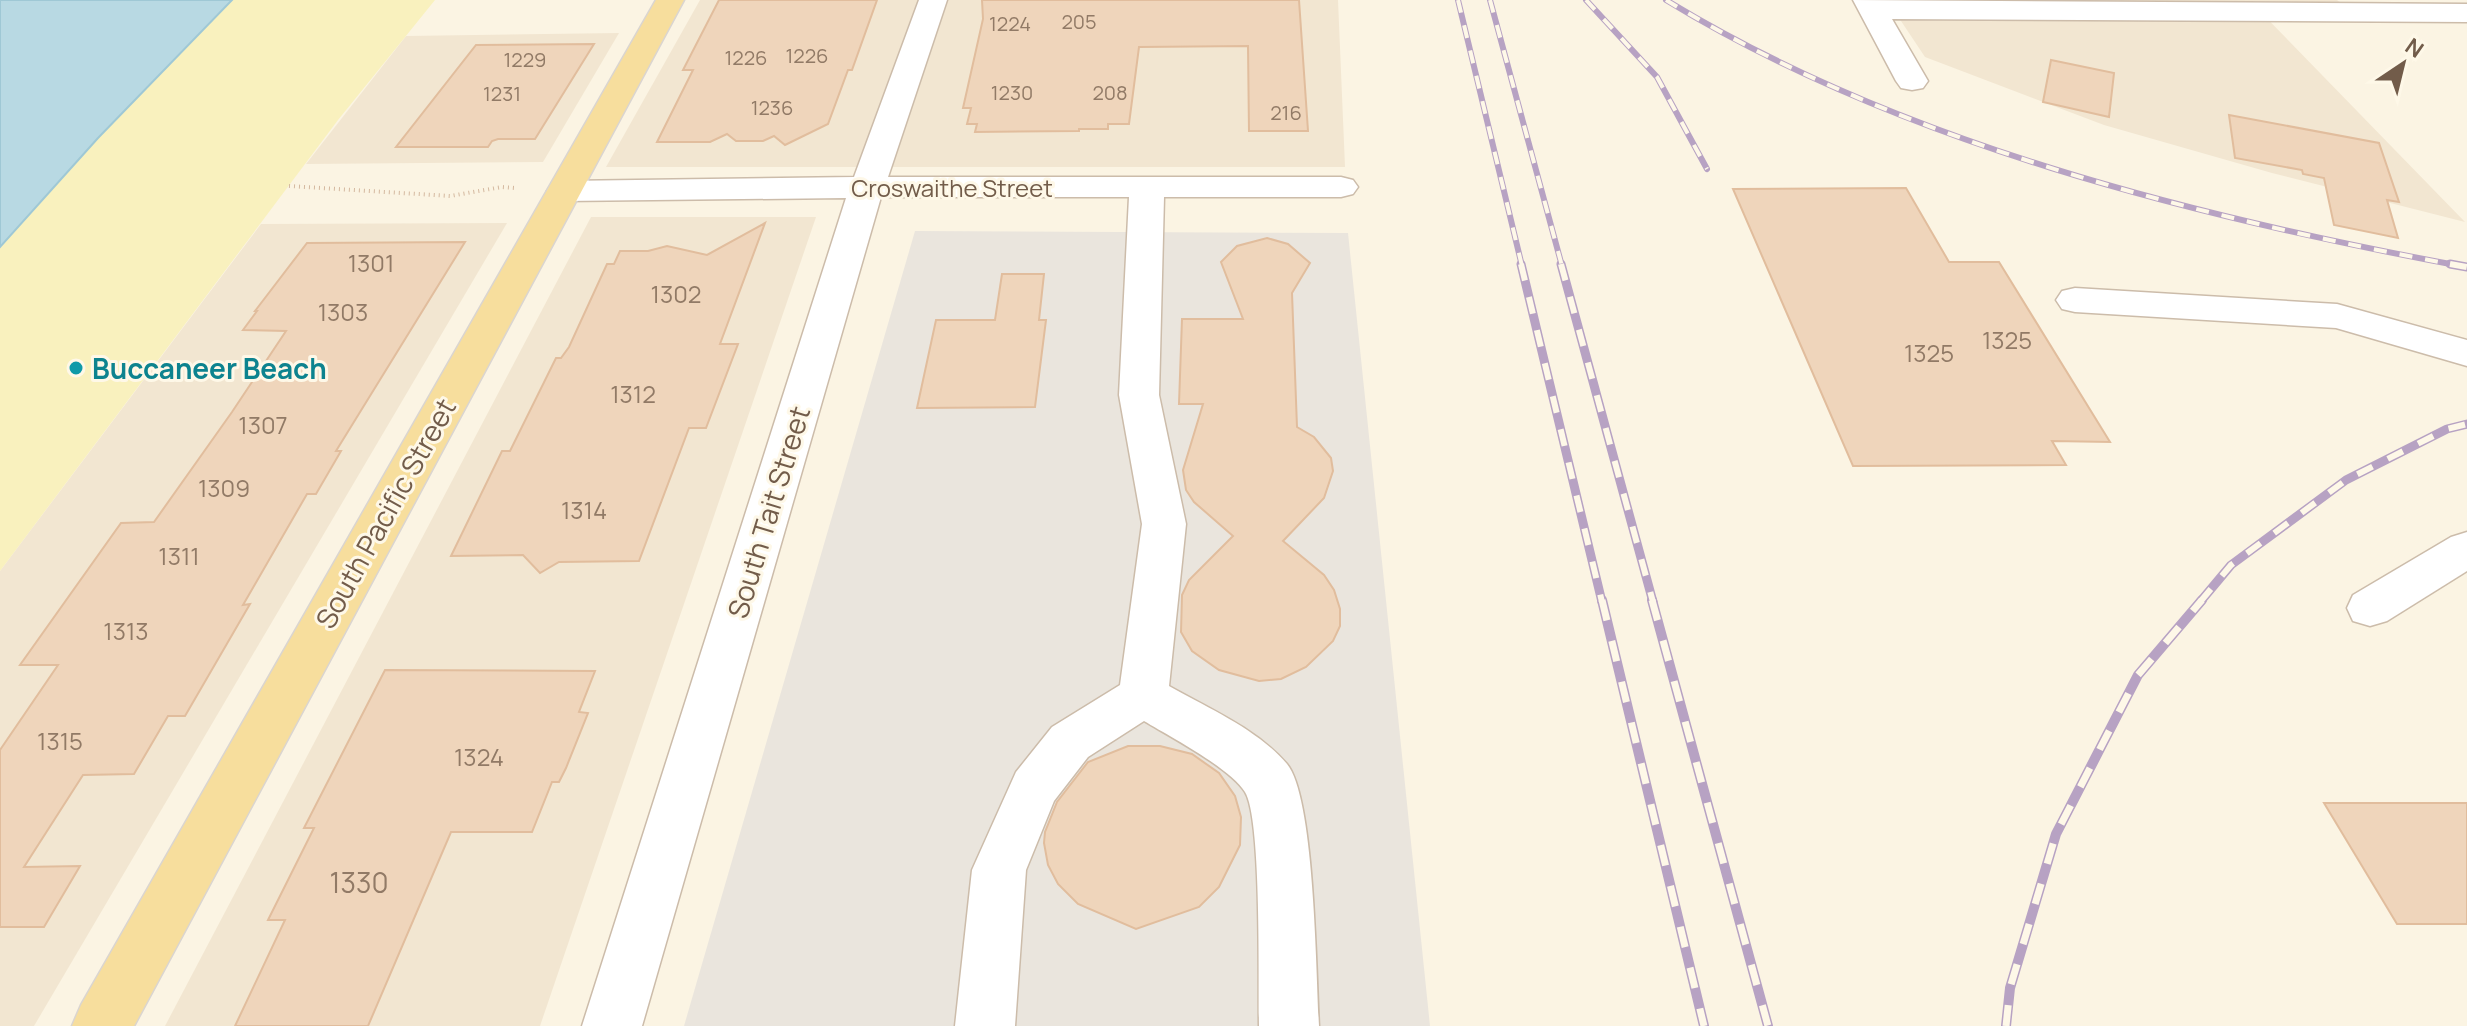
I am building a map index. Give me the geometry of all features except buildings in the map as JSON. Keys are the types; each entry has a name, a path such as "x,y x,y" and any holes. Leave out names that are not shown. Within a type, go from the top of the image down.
{"main road":[{"name":"South Pacific Street","path":"102,1026 670,0"}],"street":[{"name":"South Tait Street","path":"612,1026 867,187 933,0"},
{"path":"1912,81 1870,5 2315,6 2467,13"},
{"name":"Croswaithe Street","path":"564,191 867,187 1341,187"},
{"path":"1143,696 1164,524 1139,395 1147,188"},
{"path":"2075,300 2337,316 2467,353"},
{"path":"2370,608 2467,549"},
{"path":"985,1026 999,870 1034,788 1070,742 1143,696"},
{"path":"1143,696 1224,742 1269,781 1281,838 1289,1026"}],"path":[{"path":"289,186 450,196 502,187 564,191"}],"shaded area":[{"path":"700,0 1338,0 1345,167 606,167"},
{"path":"1887,0 2337,0 2341,3 2250,1 2465,222 2272,173 2104,125 1925,57"},
{"path":"619,33 543,162 306,164 406,36"},
{"path":"591,217 816,217 540,1026 165,1026"},
{"path":"507,223 34,1026 0,1026 0,571 261,224"},
{"path":"915,231 1348,233 1430,1026 684,1026"}],"sand":[{"name":"Buccaneer Beach","path":"232,0 435,0 338,120 0,571 0,247 98,138"}],"water":[{"path":"0,0 232,0 98,138 0,247"}],"railway":[{"path":"1458,0 1522,266"},
{"path":"1490,0 1562,266"},
{"path":"1586,0 1657,77 1707,169"},
{"path":"1666,0 1756,50 1851,95 1949,134 2154,198 2257,224 2458,265"},
{"path":"1521,264 1602,602"},
{"path":"1561,264 1653,602"},
{"path":"2450,264 2458,265"},
{"path":"2458,265 2467,267"},
{"path":"2200,602 2231,565 2346,480 2447,429 2467,424"},
{"path":"1602,600 1704,1026"},
{"path":"1652,600 1768,1026"},
{"path":"2006,1026 2010,988 2056,834 2138,675 2202,600"}],"place":[{"name":"Buccaneer Beach","path":"76,368"}]}
